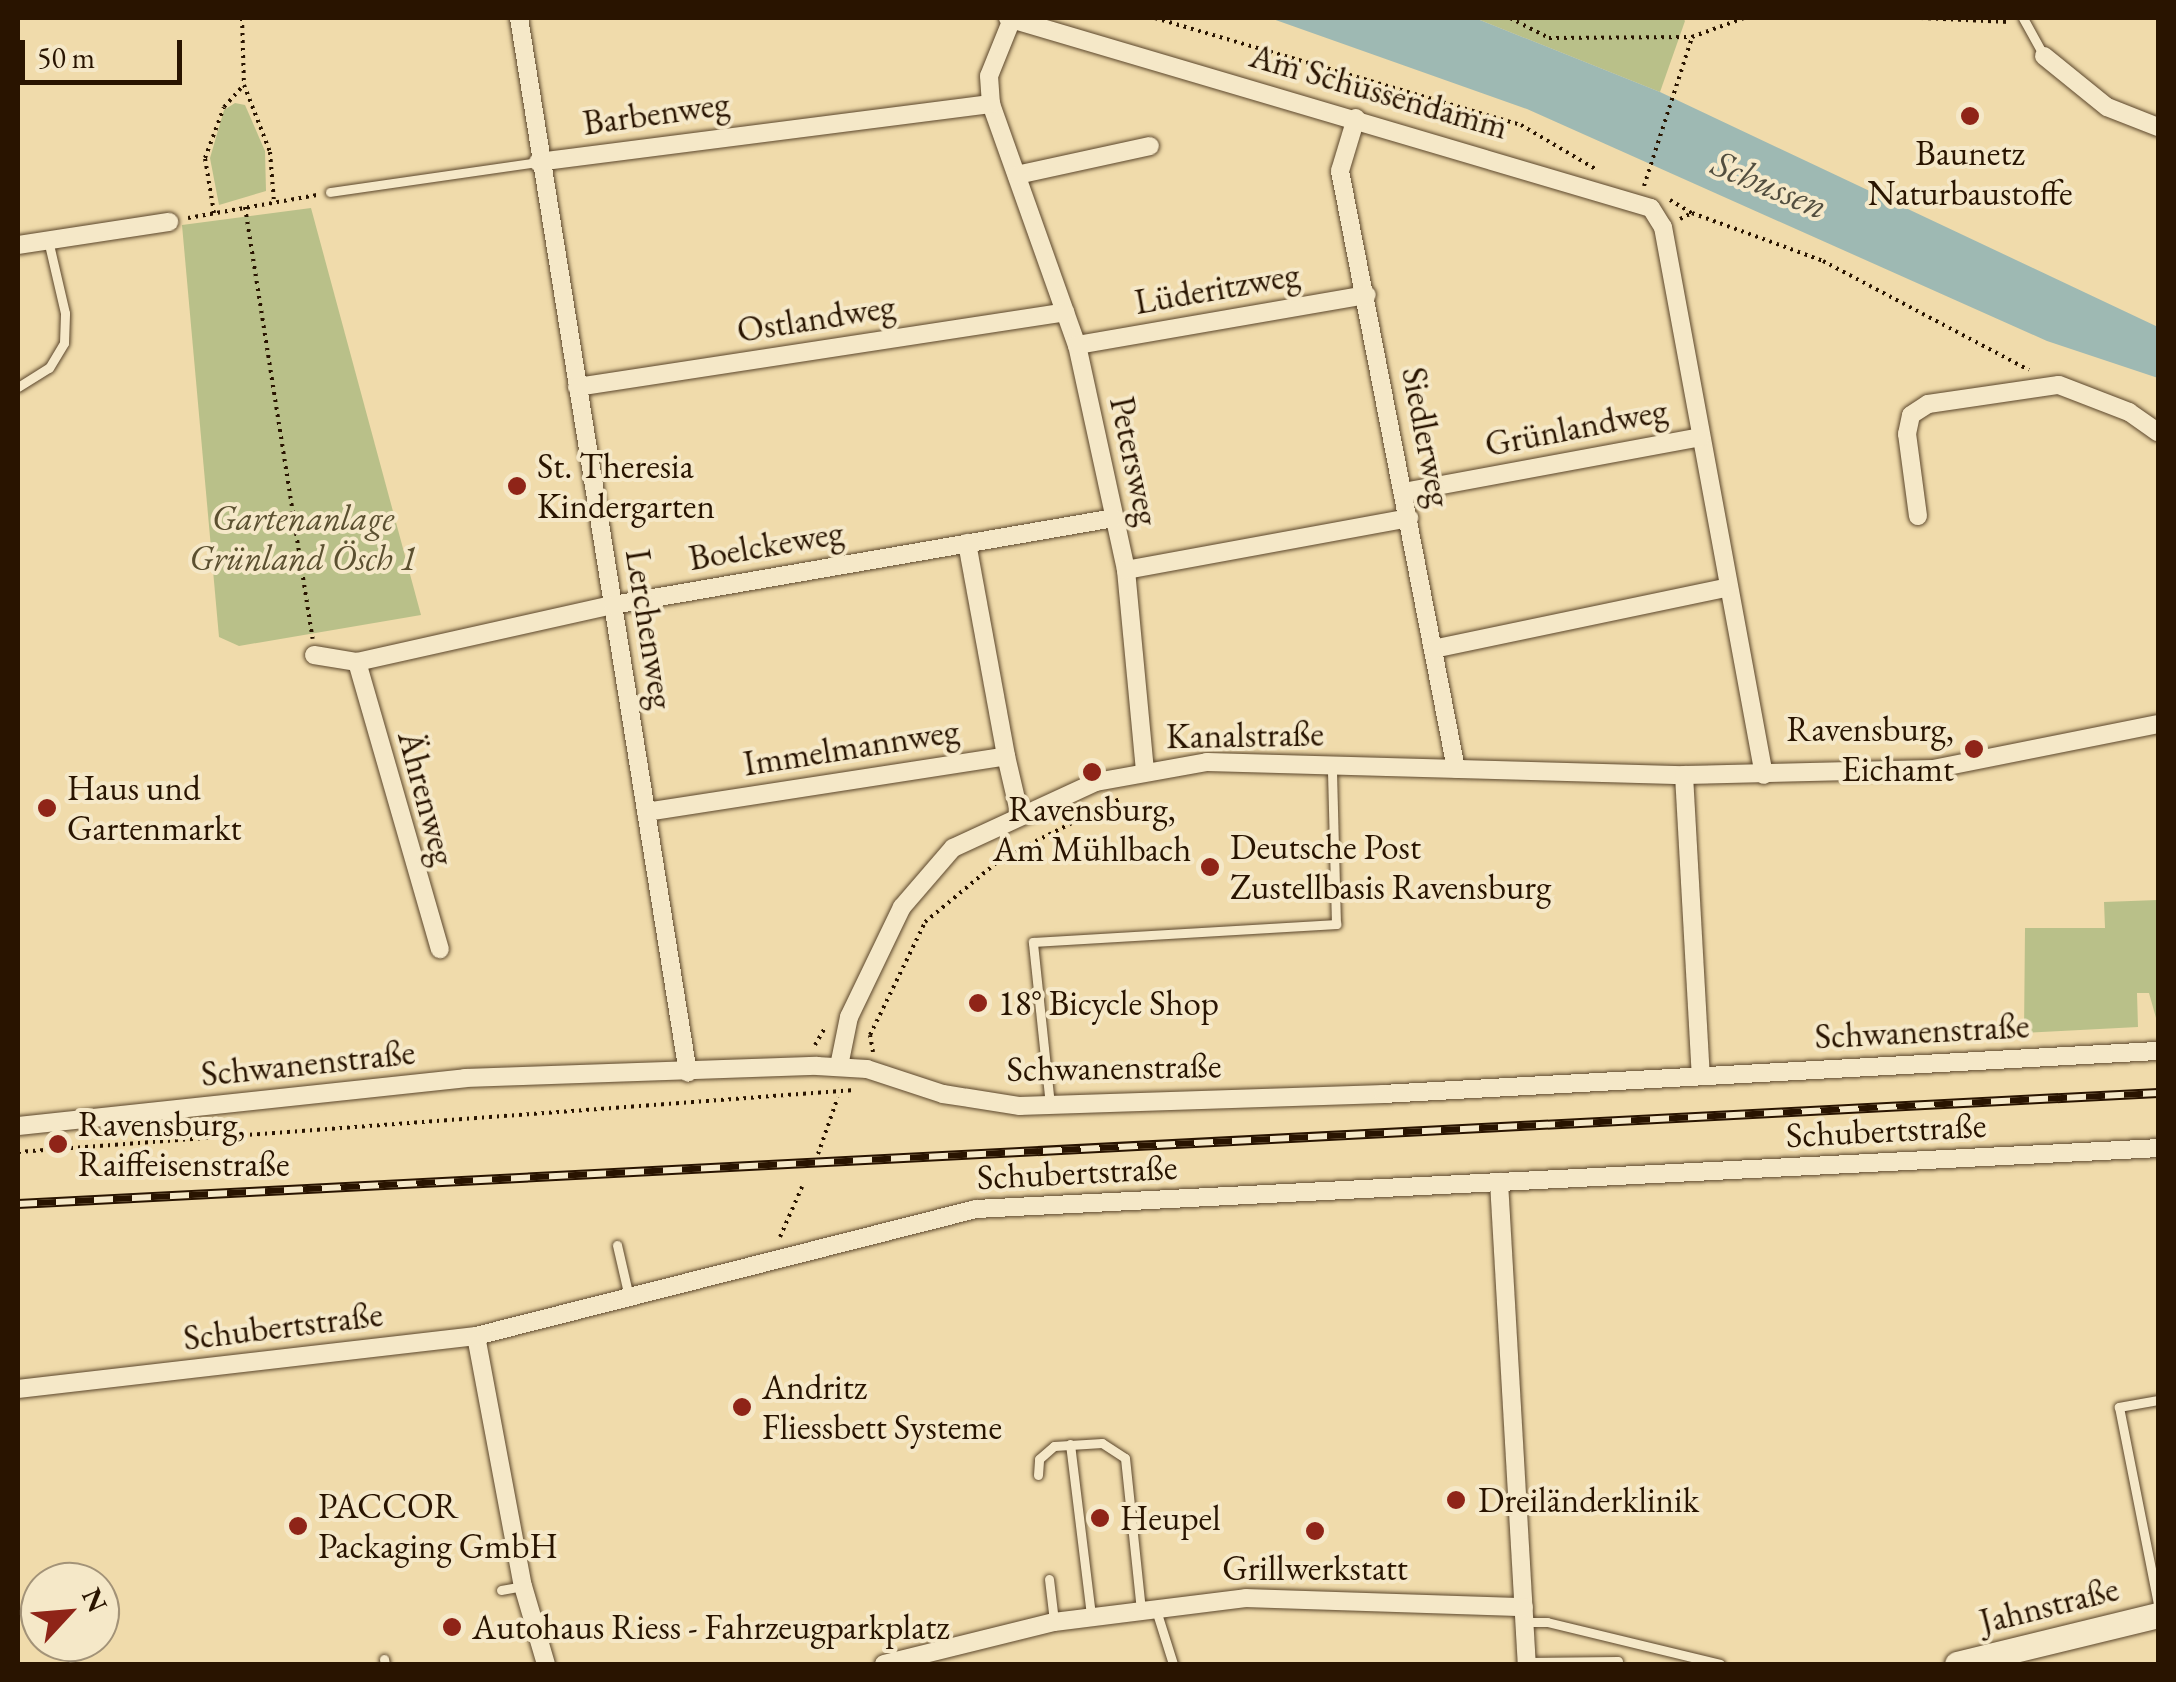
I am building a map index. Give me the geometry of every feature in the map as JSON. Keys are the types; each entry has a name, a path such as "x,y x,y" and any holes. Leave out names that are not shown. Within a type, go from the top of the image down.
{"main road":[{"name":"Jahnstraße","path":"1960,1664 2158,1615"}],"street":[{"name":"Lerchenweg","path":"519,18 538,162 688,1073"},
{"name":"Petersweg","path":"1010,18 989,76 991,104 1077,345 1126,570 1145,770"},
{"name":"Am Schussendamm","path":"1010,18 1651,208 1662,227"},
{"path":"2044,56 2107,107 2158,127"},
{"name":"Barbenweg","path":"538,162 991,104"},
{"name":"Siedlerweg","path":"1356,118 1340,171 1456,769"},
{"path":"1017,175 1150,146"},
{"path":"18,245 169,222"},
{"name":"Grünlandweg","path":"1662,227 1764,775"},
{"name":"Lüderitzweg","path":"1077,345 1367,295"},
{"name":"Ostlandweg","path":"577,388 1065,312"},
{"path":"1918,516 1906,434 1911,415 1954,396 2059,385 2129,412 2158,432"},
{"name":"Grünlandweg","path":"1404,492 1701,437"},
{"name":"Boelckeweg","path":"314,655 357,662 613,605 1114,518"},
{"path":"1126,570 1409,518"},
{"path":"968,543 1006,756"},
{"path":"1433,649 1728,587"},
{"name":"Ährenweg","path":"357,662 440,950"},
{"name":"Kanalstraße","path":"840,1066 848,1017 902,907 953,848 1096,782 1145,770 1207,762 1684,776 1948,767 2158,724"},
{"name":"Immelmannweg","path":"646,812 1006,756 1020,816"},
{"path":"1684,776 1700,1075"},
{"name":"Schwanenstraße","path":"18,1126 464,1078 840,1066 943,1094 1050,1105 2158,1052"},
{"name":"Schubertstraße","path":"18,1389 476,1336 976,1210 2158,1148"},
{"path":"1498,1182 1527,1664"},
{"path":"476,1336 523,1586 546,1664"},
{"path":"884,1664 1054,1622 1148,1608 1354,1597 1524,1615"}],"lane":[{"path":"2022,18 2044,56"},
{"name":"Barbenweg","path":"330,192 538,162"},
{"path":"18,387 49,368 64,342 48,240"},
{"path":"1050,1105 1034,942 1336,924 1332,766"},
{"path":"617,1245 629,1300"},
{"path":"2158,1400 2119,1407 2158,1604"},
{"path":"1038,1475 1044,1451 1070,1444 1102,1443 1125,1458 1148,1608 1173,1664"},
{"path":"1070,1444 1091,1616"},
{"path":"1049,1580 1054,1622"},
{"path":"500,1590 523,1586"},
{"path":"1524,1615 1720,1664"},
{"path":"1527,1664 1618,1660"}],"path":[{"path":"242,18 244,85 270,152 274,202"},
{"path":"1156,18 1521,125 1602,173"},
{"path":"1510,18 1549,38 1692,37 1744,18"},
{"path":"1921,18 2022,18"},
{"path":"1644,186 1692,37"},
{"path":"214,213 206,158 224,107 244,85"},
{"path":"169,222 330,192"},
{"path":"245,207 314,655"},
{"path":"1662,227 1692,213 1823,261 2059,385"},
{"path":"874,1050 870,1035 925,922 1002,858 1132,792 1145,770"},
{"path":"815,1040 826,1027"},
{"path":"18,1152 758,1093 839,1094 861,1088"},
{"path":"818,1154 839,1094"},
{"path":"777,1261 778,1241 802,1186"}],"green space":[{"path":"1475,18 1683,18 1685,21 1660,92"},
{"path":"235,103 245,105 265,151 266,191 219,205 210,158 224,110"},
{"name":"Gartenanlage Grünland Ösch 1","path":"311,208 421,615 239,646 219,637 182,225"},
{"path":"2158,900 2158,1025 2149,993 2137,993 2138,1027 2024,1033 2025,928 2105,928 2104,902"}],"water":[{"name":"Schussen","path":"1270,18 1475,18 1660,92 2158,327 2158,378 2047,341 1527,109"}],"railway":[{"path":"18,1204 2158,1093"}],"place":[{"name":"Baunetz Naturbaustoffe","path":"1970,116"},
{"name":"St. Theresia Kindergarten","path":"517,486"},
{"name":"Ravensburg, Eichamt","path":"1974,749"},
{"name":"Ravensburg, Am Mühlbach","path":"1092,772"},
{"name":"Haus und Gartenmarkt","path":"47,808"},
{"name":"Deutsche Post Zustellbasis Ravensburg","path":"1210,867"},
{"name":"18° Bicycle Shop","path":"978,1003"},
{"name":"Ravensburg, Raiffeisenstraße","path":"58,1144"},
{"name":"Andritz Fliessbett Systeme","path":"742,1407"},
{"name":"Dreiländerklinik","path":"1456,1500"},
{"name":"Heupel","path":"1100,1518"},
{"name":"PACCOR Packaging GmbH","path":"298,1526"},
{"name":"Grillwerkstatt","path":"1315,1531"},
{"name":"Autohaus Riess - Fahrzeugparkplatz","path":"452,1627"}]}
